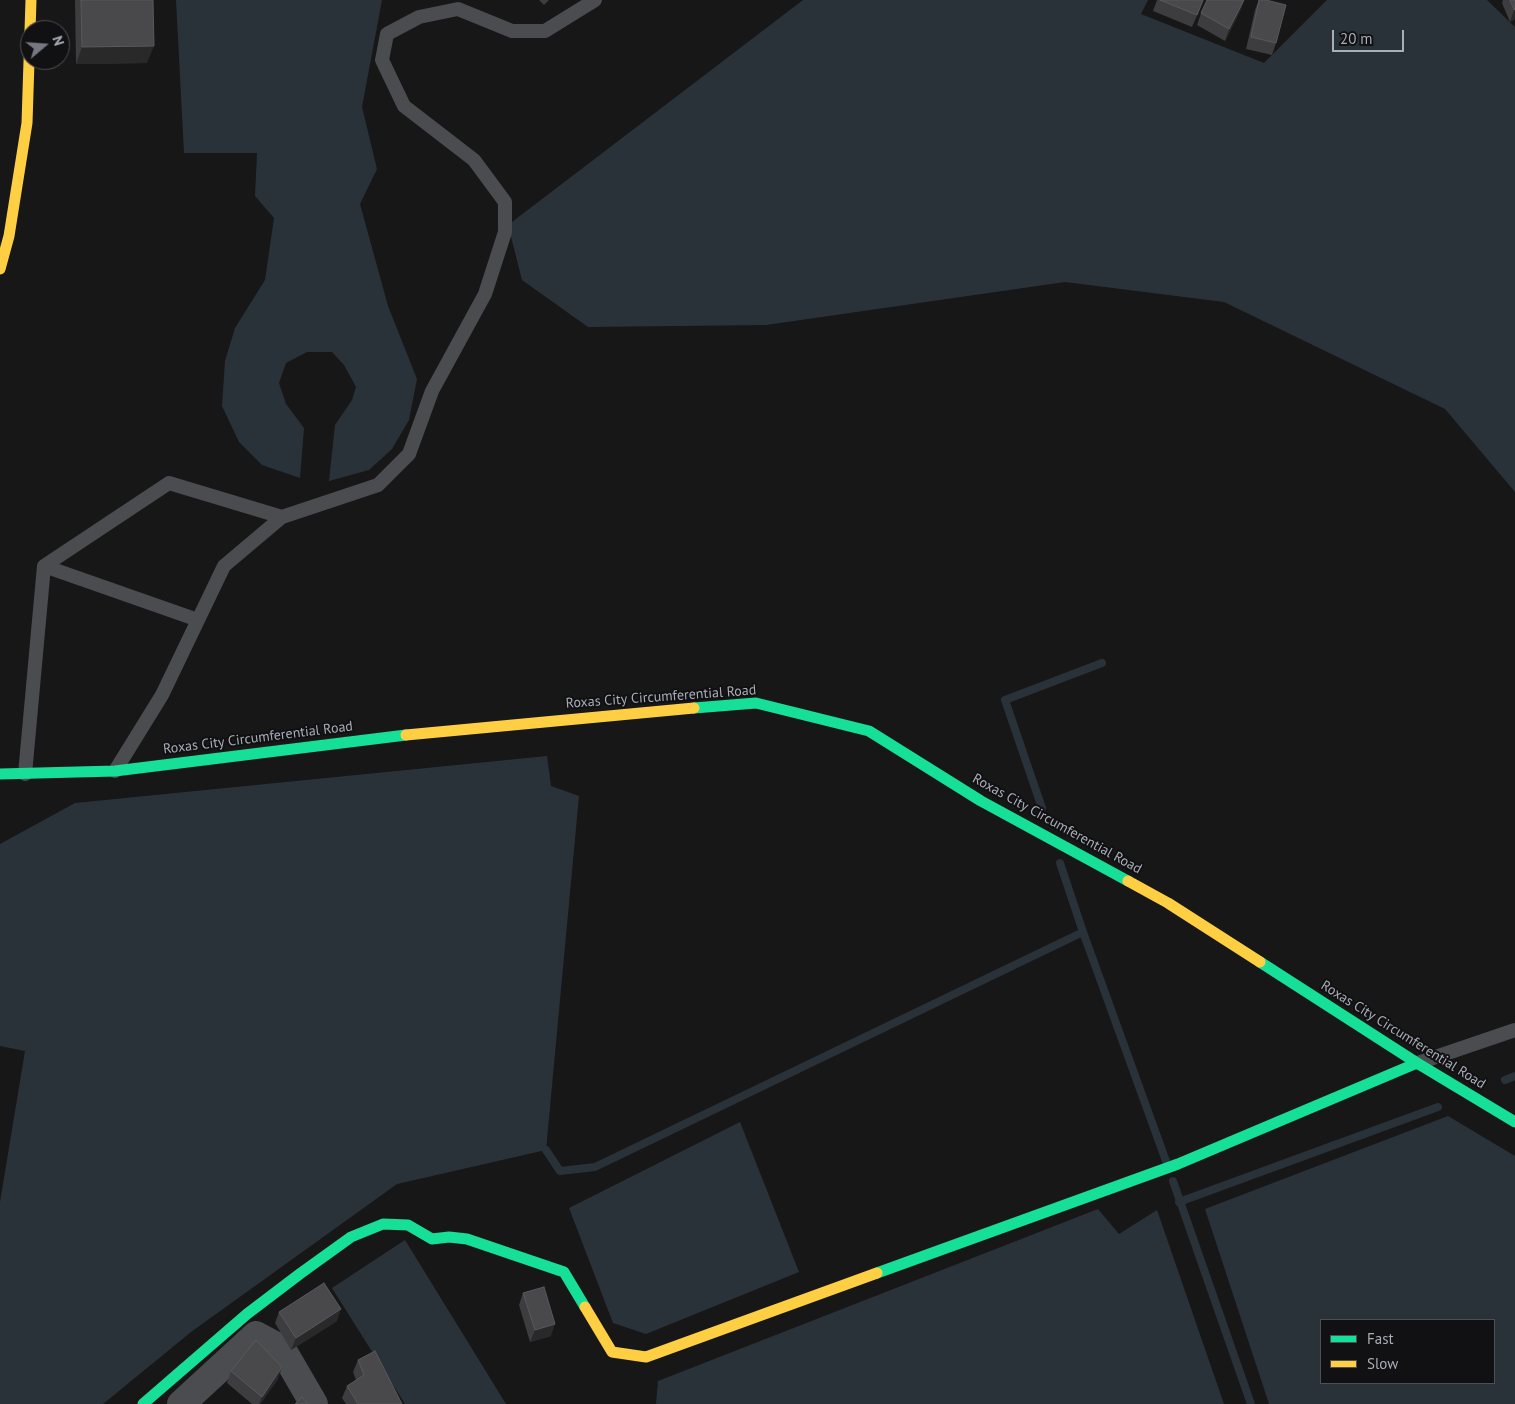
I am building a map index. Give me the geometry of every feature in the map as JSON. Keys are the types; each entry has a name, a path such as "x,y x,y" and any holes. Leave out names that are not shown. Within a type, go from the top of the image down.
{"street":[{"path":"0,269 9,236 27,123 30,0"},
{"name":"Roxas City Circumferential Road","path":"0,774 115,771 416,734 756,702 869,731 981,801 1168,903 1417,1063 1515,1122"},
{"path":"143,1404 247,1314 301,1273 351,1238 383,1224 408,1225 432,1239 449,1237 467,1239 564,1272 612,1352 646,1357 1178,1164 1417,1063"},
{"path":"181,1404 256,1335 282,1349 314,1404"}],"lane":[{"path":"115,771 162,695 224,566 282,516 378,484 409,454 432,392 485,294 505,232 505,202 474,160 404,106 382,60 387,34 418,17 458,9 512,31 545,30 595,0"},
{"path":"44,566 169,483 282,516"},
{"path":"44,566 198,620"},
{"path":"25,774 44,566"},
{"path":"1417,1063 1515,1030"}],"shaded area":[{"path":"176,0 382,0 362,107 377,169 360,204 388,306 417,379 409,420 392,449 369,470 329,481 335,425 352,400 356,387 344,365 332,352 307,352 286,363 279,383 286,404 304,428 300,478 262,465 239,442 222,406 225,361 235,328 265,280 274,218 255,196 257,153 184,153"},
{"path":"803,0 1148,0 1141,14 1264,63 1327,0 1487,0 1515,27 1515,492 1445,409 1224,302 1065,282 766,325 588,327 522,280 508,225"},
{"path":"547,756 551,786 579,796 546,1150 397,1184 191,1332 103,1404 0,1404 0,1202 25,1051 0,1046 0,844 75,803"},
{"path":"1448,1116 1515,1156 1515,1404 1269,1404 1205,1209"},
{"path":"740,1122 799,1272 646,1334 613,1323 569,1208"},
{"path":"1098,1209 1119,1234 1157,1210 1224,1404 656,1404 658,1381"},
{"path":"405,1240 506,1404 405,1404 332,1288"}],"building":[{"path":"81,0 153,0 154,46 82,47"},
{"path":"1160,0 1203,0 1197,15"},
{"path":"1207,0 1244,0 1229,29 1201,13"},
{"path":"1259,0 1286,5 1276,43 1251,37"},
{"path":"1510,0 1515,0 1514,10"},
{"path":"324,1283 341,1309 296,1338 279,1312"},
{"path":"544,1287 555,1324 535,1330 523,1293"},
{"path":"256,1340 282,1367 262,1397 231,1371"},
{"path":"375,1351 402,1404 358,1404 347,1386 364,1375 358,1360"},
{"path":"302,1397 308,1404 295,1404"}],"waterway":[{"path":"1042,808 1005,700 1102,663"},
{"path":"1060,863 1166,1161"},
{"path":"546,1150 560,1171 595,1167 1083,932"},
{"path":"1505,1080 1515,1076"},
{"path":"1179,1202 1438,1107"},
{"path":"1173,1181 1251,1404"}],"traffic: fast":[{"path":"694,708 756,703 869,731 981,801 1128,881"},
{"path":"0,774 115,771 406,735"},
{"path":"1260,962 1417,1063 1515,1122"},
{"path":"877,1273 1178,1164 1417,1063"},
{"path":"143,1404 247,1314 301,1273 351,1237 383,1224 408,1225 432,1239 449,1237 467,1239 564,1272 585,1307"}],"traffic: slow":[{"path":"0,269 9,236 27,123 31,0"},
{"path":"406,735 694,708"},
{"path":"1128,881 1168,903 1260,962"},
{"path":"585,1307 612,1352 646,1357 877,1273"}]}
